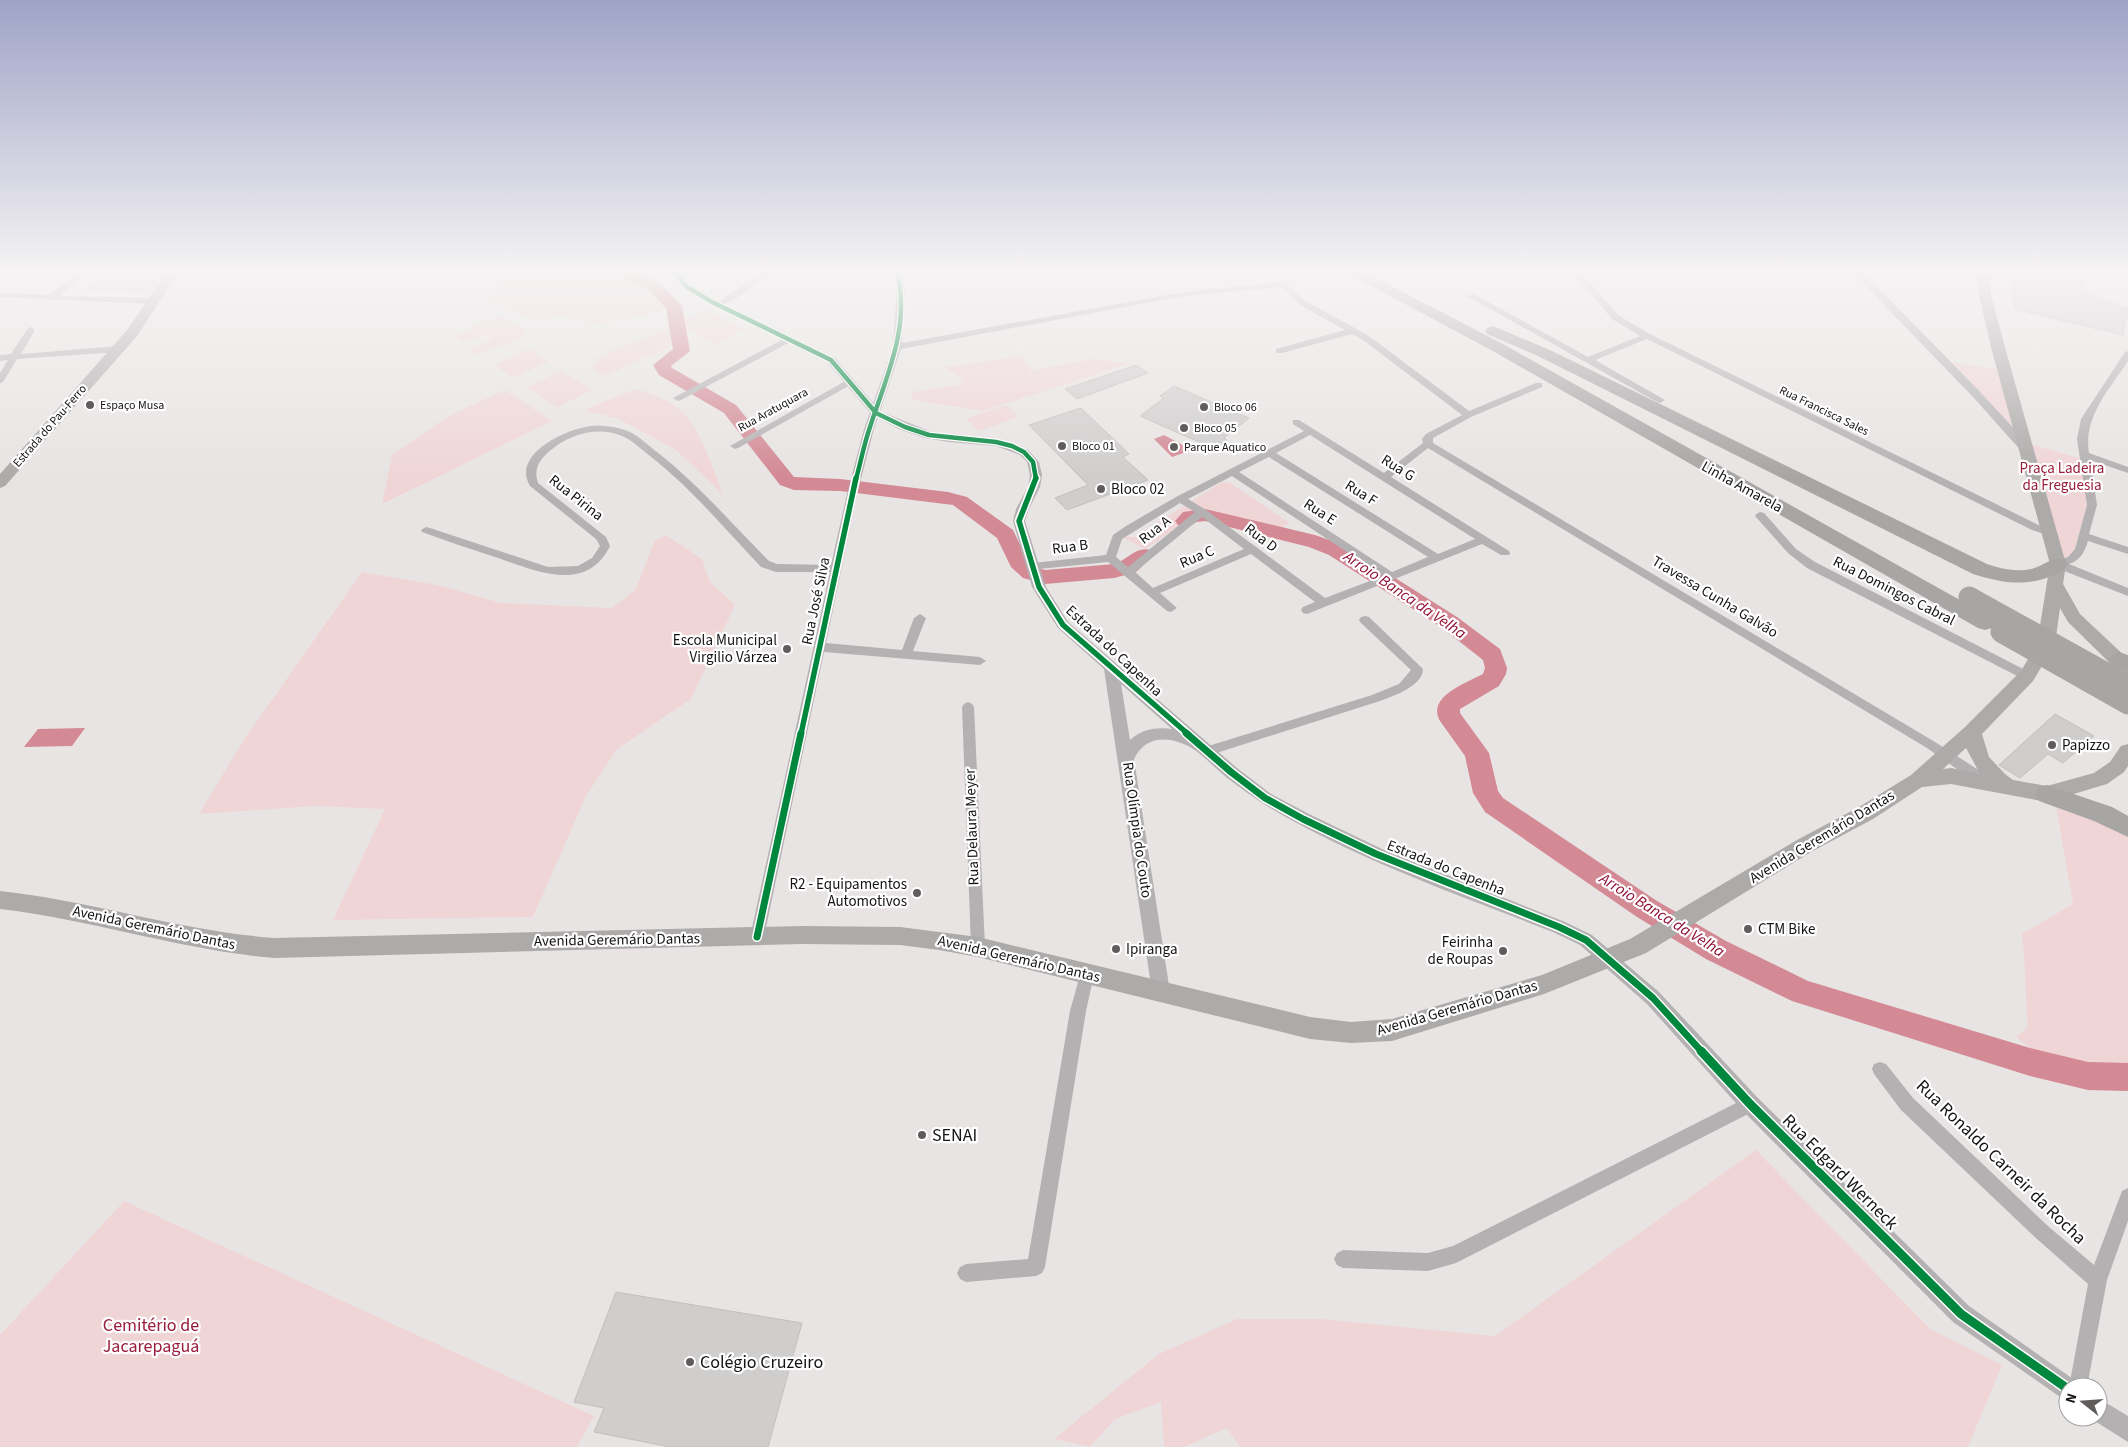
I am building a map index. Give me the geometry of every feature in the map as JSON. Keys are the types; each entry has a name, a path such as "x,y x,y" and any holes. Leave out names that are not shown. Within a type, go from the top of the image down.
{"highway":[{"name":"Linha Amarela","path":"1484,341 2128,704"},
{"name":"Linha Amarela","path":"1507,341 2128,685"},
{"path":"1516,341 1980,569 1994,574 2021,577 2040,574 2058,564"},
{"path":"2047,794 2103,814 2128,827"}],"main road":[{"name":"Estrada do Pau-Ferro","path":"3,477 124,341"},
{"name":"Avenida Geremário Dantas","path":"0,900 42,904 209,941 274,948 757,937 802,934 874,934 939,940 978,947 1310,1028 1346,1033 1370,1033 1392,1030 1544,984 1638,946 1804,846 1866,813 1918,780 1972,732 2027,676 2046,644 2058,564 1998,341"},
{"path":"2001,421 2020,421"},
{"path":"2055,584 2074,618 2125,664"},
{"path":"2046,644 2082,646 2125,664"},
{"path":"1972,732 1973,745 1984,765 1998,780 2011,786"},
{"name":"Avenida Geremário Dantas","path":"1918,780 1951,776 1983,780 2047,794 2100,779 2117,767 2128,751"}],"street":[{"path":"0,380 25,341"},
{"path":"678,398 786,341"},
{"name":"Estrada do Capenha","path":"792,341 831,360 876,413 885,418 936,437 999,442 1022,450 1033,462 1036,473 1035,484 1020,510 1019,521 1039,587 1063,624 1111,668 1123,676 1202,746 1265,798 1303,819 1376,854 1586,940 1608,958"},
{"name":"Rua José Silva","path":"757,937 852,494 869,429 876,413 897,341"},
{"path":"897,347 932,341"},
{"path":"1279,351 1315,341"},
{"path":"1369,341 1468,415"},
{"path":"1552,341 1660,400"},
{"path":"1588,360 1635,341"},
{"name":"Rua Francisca Sales","path":"1655,341 1959,492 2050,533"},
{"path":"1923,341 2028,451"},
{"path":"0,358 118,349"},
{"path":"2058,564 2072,560 2080,549 2092,505 2082,439 2086,419 2128,354"},
{"name":"Rua Aratuquara","path":"735,446 849,382"},
{"path":"1385,477 1428,444 1427,439 1429,436 1468,415 1539,385"},
{"name":"Rua G","path":"1296,422 1505,553"},
{"name":"Rua Pirina","path":"426,530 547,571 569,572 591,564 602,555 605,546 601,537 534,484 531,477 531,467 535,459 546,448 565,436 580,431 604,428 627,434 666,463 765,564 776,568 836,569"},
{"name":"Rua B","path":"1033,568 1120,566 1118,537 1180,499 1311,431"},
{"name":"Travessa Cunha Galvão","path":"1428,444 1932,745 1983,780"},
{"name":"Rua F","path":"1270,453 1437,558"},
{"path":"2085,455 2128,470"},
{"name":"Rua E","path":"1232,472 1391,576"},
{"name":"Rua D","path":"1180,499 1202,512 1324,603"},
{"name":"Rua A","path":"1120,566 1202,512"},
{"name":"Rua Domingos Cabral","path":"1760,516 1792,551 1811,565 2027,676"},
{"path":"2084,536 2128,551"},
{"path":"1307,610 1484,539"},
{"name":"Rua C","path":"1154,592 1252,550"},
{"path":"2058,564 2128,592"},
{"path":"1120,566 1154,592 1170,608"},
{"path":"906,655 920,618"},
{"path":"1126,759 1131,747 1144,736 1168,733 1202,746 1376,698 1403,687 1417,674 1417,669 1365,620"},
{"path":"819,647 980,661"},
{"name":"Rua Olímpia do Couto","path":"1111,668 1161,992"},
{"name":"Rua Delaura Meyer","path":"968,707 978,947"},
{"name":"Rua Edgard Werneck","path":"1608,958 1666,1011 1750,1104 1961,1314 2058,1382"},
{"path":"966,1273 1036,1267 1078,1011 1087,975"},
{"name":"Rua Ronaldo Carneir da Rocha","path":"1880,1070 1907,1104 2043,1234 2098,1280"},
{"path":"1343,1259 1428,1262 1456,1254 1750,1104"},
{"path":"2080,1377 2098,1280 2128,1197"},
{"path":"2108,1417 2128,1430"}],"green space":[{"path":"490,341 513,341 479,355 468,350"},
{"path":"638,341 676,341 677,343 605,376 592,369 598,362 595,360"},
{"path":"708,341 721,341 714,344"},
{"path":"529,349 549,361 514,378 494,365"},
{"path":"1022,356 1031,371 1092,359 1130,363 983,411 912,400 912,392 958,385 964,381 945,367"},
{"path":"1945,361 1997,369 2015,432"},
{"path":"561,371 592,390 558,407 527,387"},
{"path":"635,389 662,399 676,407 686,416 702,443 722,493 676,450 619,419 584,410"},
{"path":"505,390 552,421 382,504 392,455 450,415"},
{"path":"1006,405 1018,417 978,431 966,419"},
{"name":"Praça Ladeira da Freguesia","path":"2030,444 2081,459 2087,504 2075,549 2070,555 2061,560"},
{"path":"1222,482 1230,483 1290,523 1268,534 1256,535 1233,522 1197,514 1145,549 1122,537 1134,537"},
{"path":"666,535 702,559 710,582 735,605 691,699 617,749 586,796 533,917 333,920 385,809 315,806 199,814 245,738 362,572 437,585 501,603 612,608 636,589 654,542"},
{"path":"2056,806 2115,826 2128,835 2128,1073 2060,1071 2016,1037 2028,1027 2022,934 2073,904"},
{"path":"1756,1150 1930,1329 2002,1365 1968,1447 1240,1447 1227,1428 1184,1447 1164,1447 1161,1402 1115,1419 1090,1447 1054,1439 1159,1354 1237,1319 1321,1319 1495,1336"},
{"name":"Cemitério de Jacarepaguá","path":"124,1201 594,1416 577,1447 0,1447 0,1335"}],"shaded area":[{"name":"Parque Aquatico","path":"1164,435 1192,450 1172,457 1154,439"},
{"path":"85,728 72,746 24,747 38,729"}],"building":[{"path":"1136,365 1148,373 1077,399 1065,389"},
{"path":"1174,386 1249,418 1224,438 1227,440 1215,449 1140,416 1164,398 1160,396"},
{"path":"1081,408 1129,454 1123,457 1148,480 1067,510 1055,498 1088,485 1029,425"},
{"name":"Papizzo","path":"2055,714 2094,736 2063,763 2048,754 2020,778 1999,765"},
{"name":"Colégio Cruzeiro","path":"616,1292 802,1323 768,1447 670,1447 594,1432 604,1408 574,1402"}],"waterway":[{"name":"Arroio Banca da Velha","path":"680,341 682,351 662,365 665,371 730,409 787,481 794,484 840,485 960,501 1006,535 1018,562 1030,573 1045,577 1114,571 1129,567 1144,555"},
{"name":"Arroio Banca da Velha","path":"1185,521 1190,516 1205,515 1315,542 1336,550 1449,622 1492,655 1496,668 1491,680 1452,702 1448,708 1448,715 1477,753 1486,793 1494,805 1647,909 1716,950 1802,992 2030,1062 2088,1076 2128,1077"}],"cycle path":[{"path":"791,341 831,360 876,413 883,417 905,427 937,437 996,442 1012,446 1024,452 1033,462 1036,475 1034,487 1022,509 1019,521 1039,587 1063,625 1231,772 1265,798 1303,819 1376,854 1559,927 1586,940 1653,998 1750,1104 1961,1314 2058,1382"},
{"path":"757,937 852,494 869,429 897,347 897,341"}],"place":[{"name":"Espaço Musa","path":"90,405"},
{"name":"Bloco 06","path":"1204,407"},
{"name":"Bloco 05","path":"1184,428"},
{"name":"Bloco 01","path":"1062,446"},
{"name":"Parque Aquatico","path":"1174,447"},
{"name":"Bloco 02","path":"1101,489"},
{"name":"Escola Municipal Virgilio Várzea","path":"787,649"},
{"name":"Papizzo","path":"2052,745"},
{"name":"R2 - Equipamentos Automotivos","path":"917,893"},
{"name":"CTM Bike","path":"1748,929"},
{"name":"Ipiranga","path":"1116,949"},
{"name":"Feirinha de Roupas","path":"1503,951"},
{"name":"SENAI","path":"922,1135"},
{"name":"Colégio Cruzeiro","path":"690,1362"}]}
